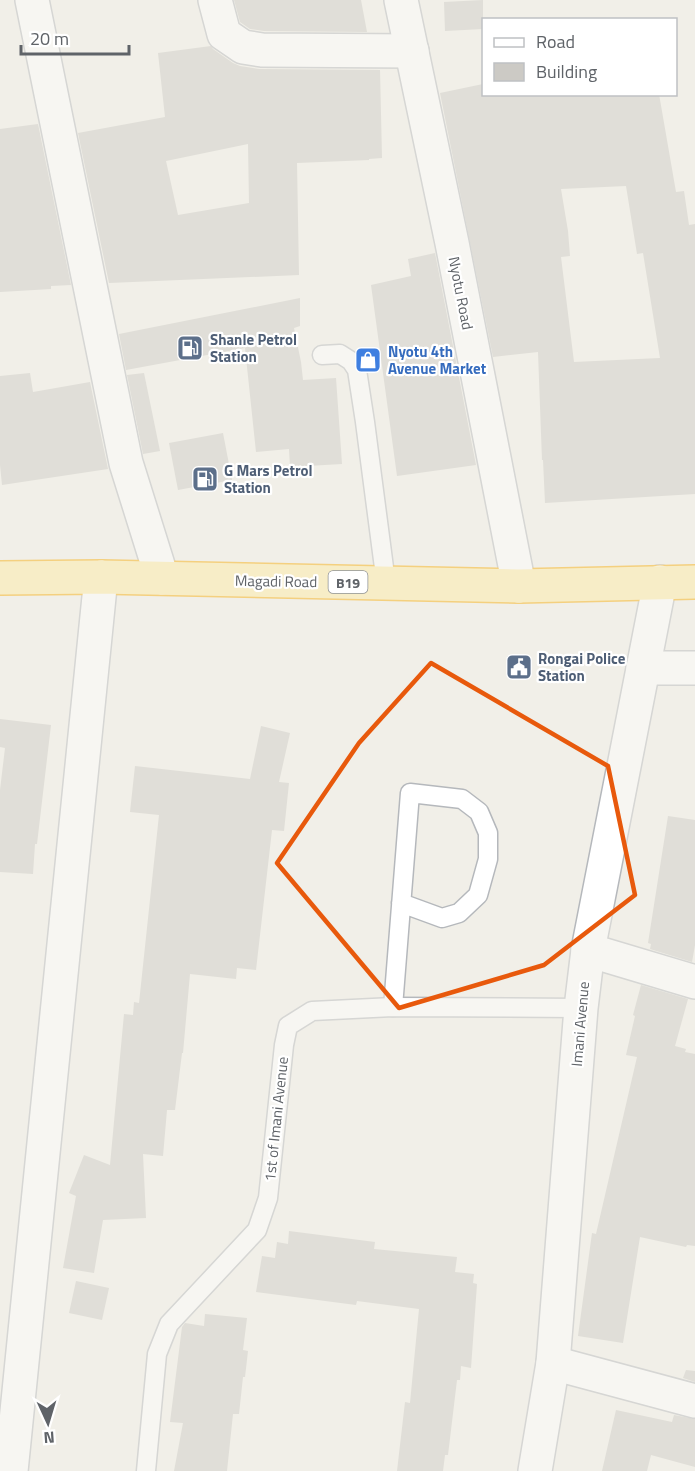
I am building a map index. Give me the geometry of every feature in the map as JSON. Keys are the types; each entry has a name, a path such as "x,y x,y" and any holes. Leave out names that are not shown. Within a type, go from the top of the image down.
{"highway":[{"name":"Magadi Road","path":"0,578 100,577 519,586 695,582"}],"street":[{"path":"32,0 126,462 162,578"},
{"path":"215,0 224,34 243,47 262,50 412,51"},
{"name":"Nyotu Road","path":"401,0 452,243 519,586"},
{"path":"11,1471 100,577"},
{"name":"Imani Avenue","path":"535,1471 553,1363 581,1008 588,950 660,582"},
{"path":"643,668 695,668"},
{"path":"588,950 695,982"},
{"path":"553,1363 695,1401"}],"lane":[{"path":"322,355 340,354 351,361 357,370 386,583"},
{"path":"393,1007 401,903 410,793 462,799 479,812 488,833 488,859 478,895 459,913 442,918 401,903"},
{"name":"1st of Imani Avenue","path":"146,1471 157,1354 169,1324 257,1230 268,1198 288,1026 312,1011 393,1007 581,1008"}],"highlighted area":[{"path":"431,663 608,766 635,895 544,965 399,1008 277,863 359,743"}],"building":[{"path":"234,0 361,0 367,32 250,29 240,22"},
{"path":"483,0 482,29 445,31 444,2"},
{"path":"211,46 233,63 259,69 380,70 382,158 297,163 299,275 109,283 78,133 165,117 158,53","holes":["248,144 249,203 178,215 166,161"]},
{"path":"482,84 482,96 659,96 676,192 684,191 689,225 695,224 695,494 545,503 538,352 493,357 440,93","holes":["626,186 637,254 643,253 660,358 574,362 561,257 570,256 561,189"]},
{"path":"38,124 71,285 51,286 51,289 0,292 0,129"},
{"path":"435,253 476,465 397,476 371,285 411,276 408,259"},
{"path":"300,298 300,326 294,328 303,380 336,378 342,464 290,467 289,449 256,452 245,348 126,370 119,334"},
{"path":"30,373 33,392 90,382 108,469 2,485 0,376"},
{"path":"144,373 160,451 143,454 127,375"},
{"path":"223,433 232,480 178,490 169,443"},
{"path":"0,719 51,725 33,874 0,872 0,790 5,748 0,747"},
{"path":"261,726 290,733 279,782 289,783 284,831 272,830 256,970 237,968 236,979 190,974 175,1110 167,1110 163,1156 143,1154 146,1218 103,1220 94,1273 63,1268 76,1196 69,1193 84,1155 110,1165 124,1014 133,1015 134,1002 139,1003 159,815 130,812 135,766 250,779"},
{"path":"668,816 695,820 695,945 692,962 650,949 651,944 648,943"},
{"path":"641,985 688,999 675,1046 686,1049 685,1052 695,1054 695,1246 687,1245 686,1247 640,1237 623,1343 578,1336 592,1233 596,1234 637,1057 626,1055"},
{"path":"289,1231 375,1242 374,1249 457,1257 455,1272 474,1274 473,1283 477,1284 471,1368 461,1366 460,1380 457,1380 448,1455 445,1455 443,1471 397,1471 405,1402 410,1403 419,1309 357,1301 356,1305 256,1292 262,1256 275,1258 277,1242 288,1244"},
{"path":"76,1281 109,1288 102,1320 69,1313"},
{"path":"205,1314 247,1318 243,1350 248,1351 239,1414 233,1414 227,1471 174,1471 183,1423 170,1422 182,1327 185,1323 204,1326"},
{"path":"686,1370 695,1371 695,1382 683,1378"},
{"path":"616,1410 672,1422 674,1415 695,1419 695,1467 651,1455 647,1471 602,1471"}],"place":[{"name":"Shanle Petrol Station","path":"190,348"},
{"name":"Nyotu 4th Avenue Market","path":"368,360"},
{"name":"G Mars Petrol Station","path":"205,479"},
{"name":"Rongai Police Station","path":"519,667"}]}
